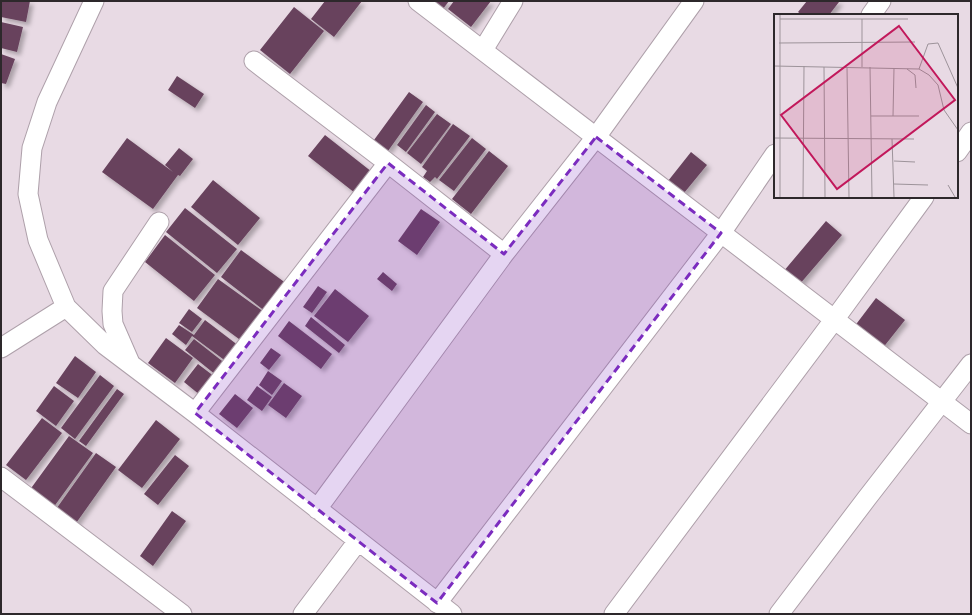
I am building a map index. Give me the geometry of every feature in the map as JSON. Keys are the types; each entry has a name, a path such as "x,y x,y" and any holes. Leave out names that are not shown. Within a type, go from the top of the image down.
{"street":[{"path":"94,1 47,102 32,148 28,194 38,240 66,307 105,345 195,413 445,608 721,233 774,155"},
{"path":"418,1 971,424"},
{"path":"483,50 513,1"},
{"path":"318,509 504,254 596,137 694,1"},
{"path":"872,14 881,1"},
{"path":"254,62 388,163 504,254"},
{"path":"958,151 971,132"},
{"path":"195,413 388,163"},
{"path":"614,614 923,198"},
{"path":"130,364 114,324 112,311 113,291 159,222"},
{"path":"1,348 66,307"},
{"path":"779,614 971,364"},
{"path":"1,477 182,614"},
{"path":"303,614 358,541"}],"highlighted area":[{"path":"596,137 721,233 437,603 195,413 388,163 504,254"}],"building":[{"path":"1,1 30,1 26,22 1,17"},
{"path":"325,1 362,1 334,37 311,19"},
{"path":"432,1 449,1 443,9"},
{"path":"454,1 491,1 471,27 448,9"},
{"path":"807,1 839,1 830,14 801,14 798,12"},
{"path":"294,7 324,31 290,74 260,50"},
{"path":"1,22 23,27 17,52 1,48"},
{"path":"1,54 15,59 6,84 1,83"},
{"path":"177,76 204,94 195,108 168,90"},
{"path":"409,92 423,102 388,151 374,140"},
{"path":"426,105 435,112 406,152 397,145"},
{"path":"437,114 451,124 421,164 407,153"},
{"path":"453,124 470,136 437,179 435,177 430,182 423,177 427,171 422,167"},
{"path":"325,135 372,172 355,193 308,156"},
{"path":"127,138 173,172 165,165 179,148 193,159 180,176 178,175 153,209 102,172"},
{"path":"472,138 486,149 454,191 439,180"},
{"path":"489,151 508,166 471,214 452,199"},
{"path":"691,152 707,165 684,193 668,181"},
{"path":"213,180 260,218 238,245 191,207"},
{"path":"185,208 237,249 217,273 166,232"},
{"path":"421,209 440,222 417,255 398,241"},
{"path":"826,221 842,235 799,285 783,272"},
{"path":"165,235 215,275 194,301 145,262"},
{"path":"241,250 287,284 266,312 221,277"},
{"path":"383,272 397,284 392,291 377,279"},
{"path":"218,279 264,312 243,342 197,308"},
{"path":"318,286 327,292 312,313 303,307"},
{"path":"335,289 369,316 348,342 314,316"},
{"path":"876,298 905,320 882,349 854,327"},
{"path":"189,309 202,319 192,332 179,323"},
{"path":"311,317 345,345 339,353 305,326"},
{"path":"205,320 239,346 227,362 192,336 186,345 172,334 179,325 194,335"},
{"path":"289,321 332,354 321,369 278,336"},
{"path":"166,338 193,358 175,383 148,363"},
{"path":"194,339 226,364 216,375 185,350"},
{"path":"271,348 281,355 269,370 260,363"},
{"path":"75,356 96,372 78,398 56,383"},
{"path":"198,364 215,377 200,395 184,382"},
{"path":"268,371 282,381 272,395 259,385"},
{"path":"100,375 114,386 75,439 61,428"},
{"path":"284,383 302,396 286,418 268,405"},
{"path":"54,386 74,401 56,426 36,411"},
{"path":"257,386 272,397 262,411 247,400"},
{"path":"117,389 124,394 86,446 79,441"},
{"path":"235,394 253,408 237,428 219,414"},
{"path":"42,418 62,433 26,480 6,465"},
{"path":"156,420 180,439 142,488 118,470"},
{"path":"69,436 93,453 53,508 29,491"},
{"path":"96,453 116,467 74,526 54,512"},
{"path":"175,455 189,466 158,505 144,494"},
{"path":"172,511 186,521 153,566 140,556"}]}
